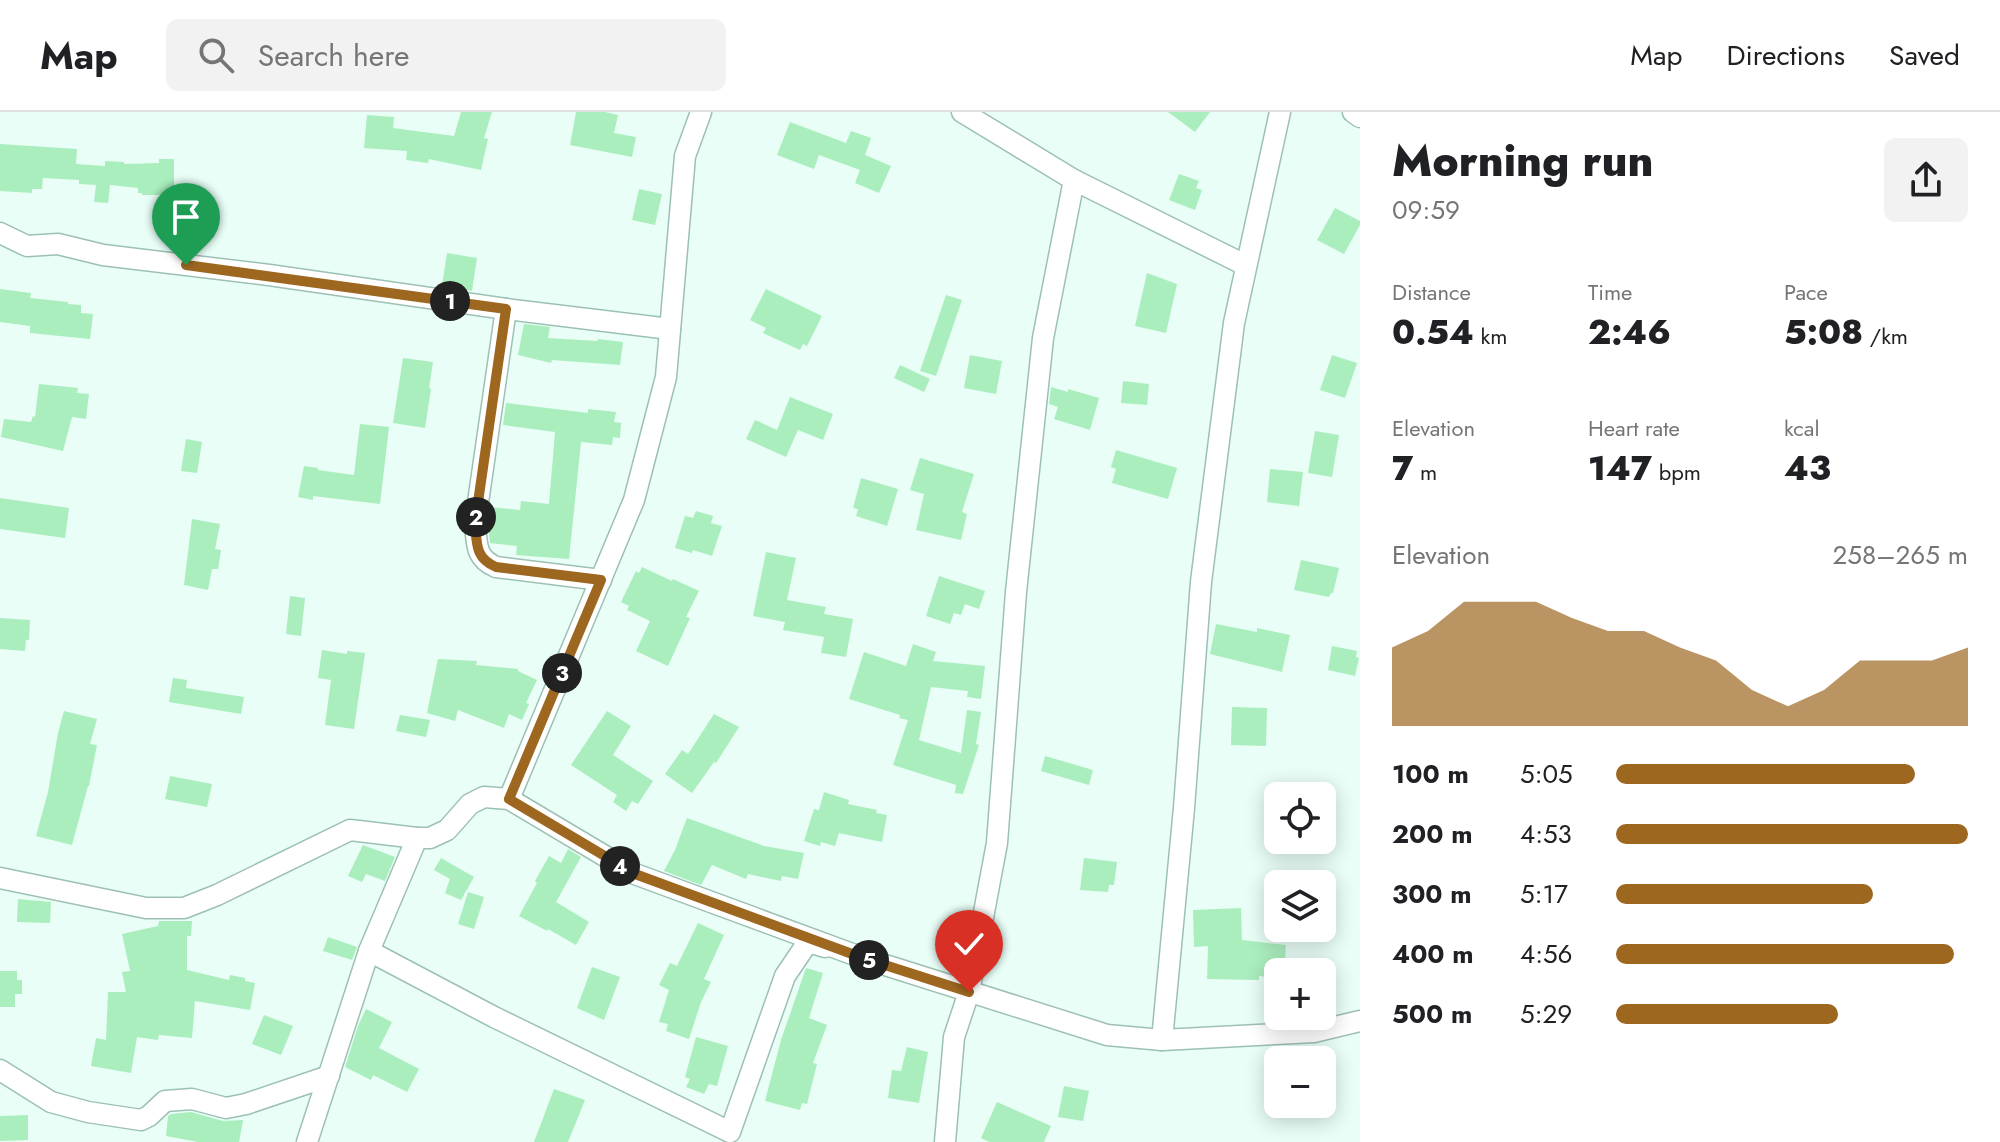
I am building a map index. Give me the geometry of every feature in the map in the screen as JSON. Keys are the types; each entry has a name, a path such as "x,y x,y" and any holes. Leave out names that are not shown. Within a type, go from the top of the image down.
{"street":[{"path":"509,799 634,500 666,377 685,156 701,112"},
{"path":"962,112 985,118 1074,180 1245,267"},
{"path":"1162,1040 1201,582 1234,323 1280,112"},
{"path":"1353,112 1360,117"},
{"path":"945,1142 954,1037 969,992 997,843 1016,592 1043,338 1074,180"},
{"path":"0,233 27,246 58,244 103,255 670,329"},
{"path":"506,309 475,523 477,549 485,562 496,567 601,580"},
{"path":"0,878 146,908 184,908 350,830 430,838 447,830 470,804 484,797 509,799 635,874 863,958"},
{"path":"307,1142 369,951 417,838"},
{"path":"369,951 494,1017 730,1132 785,976 808,942 1107,1035 1162,1040 1314,1032 1360,1021"},
{"path":"0,1070 51,1102 88,1112 141,1120 165,1101 192,1099 226,1108 329,1076"}],"building":[{"path":"461,112 492,112 484,138 488,139 481,170 429,159 428,163 406,160 407,151 364,148 367,115 394,117 393,128 454,136"},
{"path":"576,112 618,115 614,133 636,137 632,157 570,145"},
{"path":"1168,112 1210,112 1195,132"},
{"path":"790,122 846,143 851,131 871,138 865,155 891,166 879,193 855,183 860,170 819,155 814,169 777,155"},
{"path":"0,144 77,149 76,164 105,166 105,161 159,163 159,159 174,159 174,193 142,195 138,193 138,188 110,185 108,203 94,202 96,185 79,184 79,180 43,178 42,189 32,189 32,193 0,191"},
{"path":"1179,174 1199,181 1196,188 1202,190 1195,210 1169,200"},
{"path":"639,189 662,194 655,225 632,220"},
{"path":"1335,208 1360,221 1344,254 1317,240"},
{"path":"447,253 477,258 472,291 442,286"},
{"path":"1147,273 1177,284 1166,333 1135,326"},
{"path":"0,289 31,293 30,298 81,305 81,313 93,314 90,339 30,333 30,326 0,322"},
{"path":"766,289 822,316 807,346 803,344 800,350 763,333 766,328 750,320"},
{"path":"946,295 962,300 936,376 920,371"},
{"path":"524,324 550,327 548,338 623,342 620,365 552,360 551,363 518,355"},
{"path":"970,355 1002,361 996,394 964,388"},
{"path":"1332,355 1357,363 1345,398 1320,390"},
{"path":"403,358 433,362 425,428 393,423"},
{"path":"900,365 930,379 924,392 894,378"},
{"path":"1123,381 1149,384 1147,405 1121,403"},
{"path":"39,384 78,388 77,393 89,394 86,419 72,417 63,451 1,437 4,419 31,422 35,417"},
{"path":"1051,387 1099,398 1090,430 1054,419 1058,407 1049,404"},
{"path":"790,397 833,414 823,440 798,430 786,457 746,439 755,420 777,430"},
{"path":"506,403 588,413 588,409 616,412 614,422 621,423 620,438 613,437 612,445 581,442 569,559 516,555 517,546 490,543 490,507 520,510 521,501 549,504 555,432 503,425"},
{"path":"360,424 389,427 380,504 298,497 304,466 354,475"},
{"path":"1315,431 1339,435 1332,477 1308,473"},
{"path":"186,439 202,442 197,473 181,471"},
{"path":"1116,450 1177,468 1168,499 1112,483 1116,469 1111,467"},
{"path":"920,458 974,474 962,512 967,514 961,540 916,530 924,494 910,490"},
{"path":"1270,469 1303,472 1299,506 1267,502"},
{"path":"861,478 898,489 887,526 856,516 858,509 853,508"},
{"path":"0,498 69,508 65,538 0,529"},
{"path":"696,511 713,516 711,523 722,526 712,556 675,548 685,516 693,518"},
{"path":"192,519 220,524 215,549 221,550 218,569 212,569 208,590 184,585"},
{"path":"766,552 796,558 787,600 826,607 824,614 853,619 846,657 821,653 824,637 783,630 785,622 753,616"},
{"path":"1301,560 1339,568 1333,593 1329,597 1294,590"},
{"path":"642,567 699,591 668,666 636,651 650,621 627,610 629,606 621,602 636,571 639,573"},
{"path":"939,576 985,591 979,609 965,604 961,615 954,613 950,624 926,616"},
{"path":"290,596 305,598 301,636 286,634"},
{"path":"0,618 30,620 25,651 0,649"},
{"path":"1216,624 1290,635 1282,672 1210,654"},
{"path":"913,644 936,652 933,661 985,666 981,699 967,697 968,691 931,687 919,740 961,753 967,710 981,712 976,744 979,745 963,794 955,793 956,785 893,765 908,720 849,699 864,652 906,666"},
{"path":"1332,646 1357,651 1356,657 1359,658 1355,676 1328,670"},
{"path":"322,650 365,653 354,729 325,725 331,680 318,678"},
{"path":"438,659 477,661 476,665 518,669 537,680 522,720 509,714 504,728 458,710 455,721 427,713"},
{"path":"173,678 187,680 186,688 244,697 241,714 169,702"},
{"path":"1232,707 1267,708 1266,746 1231,745"},
{"path":"64,711 97,719 90,744 97,745 89,786 72,845 36,836"},
{"path":"607,711 631,726 613,755 653,781 638,804 632,801 626,811 613,802 617,795 571,765"},
{"path":"714,714 739,727 692,793 665,774 682,750 688,754"},
{"path":"400,715 430,720 426,737 396,731"},
{"path":"1045,756 1093,770 1089,785 1041,771"},
{"path":"170,776 212,784 207,807 165,799"},
{"path":"824,792 849,800 848,804 887,815 882,842 839,833 835,846 804,841 814,809 819,810"},
{"path":"687,818 764,846 804,853 798,879 782,876 781,881 748,874 746,879 712,865 701,885 664,871"},
{"path":"363,845 395,857 385,881 366,874 362,882 348,876"},
{"path":"568,849 581,857 556,902 589,922 576,945 519,916 549,856 561,863"},
{"path":"441,858 474,877 461,900 445,893 450,879 434,870"},
{"path":"1084,858 1117,862 1114,885 1109,885 1108,892 1080,890"},
{"path":"468,892 484,897 474,929 458,924"},
{"path":"18,899 51,902 50,923 17,922"},
{"path":"1241,908 1242,940 1286,945 1285,958 1264,958 1264,977 1259,976 1259,980 1207,979 1208,946 1194,947 1193,910"},
{"path":"159,921 192,921 191,936 187,936 187,970 229,980 230,975 255,983 250,1010 195,1001 192,1038 159,1035 158,1040 137,1037 131,1073 91,1066 96,1038 106,1040 108,992 126,992 122,972 130,971 122,934 158,926"},
{"path":"698,923 724,935 704,979 711,982 689,1039 666,1031 668,1024 659,1022 669,990 659,985 670,963 677,966"},
{"path":"328,937 357,947 352,960 323,951"},
{"path":"592,967 620,977 604,1020 577,1008"},
{"path":"806,968 823,973 809,1018 827,1025 813,1063 817,1064 807,1104 802,1103 800,1110 765,1101 781,1040"},
{"path":"0,971 17,971 17,980 22,980 22,994 15,994 15,1007 0,1007"},
{"path":"366,1009 392,1022 379,1048 419,1069 407,1092 373,1075 371,1080 345,1067"},
{"path":"264,1015 293,1026 281,1055 252,1044"},
{"path":"696,1037 728,1046 717,1086 709,1084 704,1094 686,1087 690,1079 685,1077"},
{"path":"907,1047 928,1052 919,1103 888,1098 892,1070 901,1071"},
{"path":"1064,1086 1089,1091 1083,1121 1058,1117"},
{"path":"554,1089 585,1100 568,1142 534,1142"},
{"path":"997,1102 1051,1126 1044,1142 989,1142 981,1138"},
{"path":"191,1112 223,1121 243,1120 239,1142 198,1142 166,1136 168,1116"},
{"path":"28,1115 28,1140 0,1141 0,1116"}],"route":[{"path":"186,265 506,309 475,523 477,549 485,562 496,567 601,580 509,799 635,874 863,958 969,992"}]}
